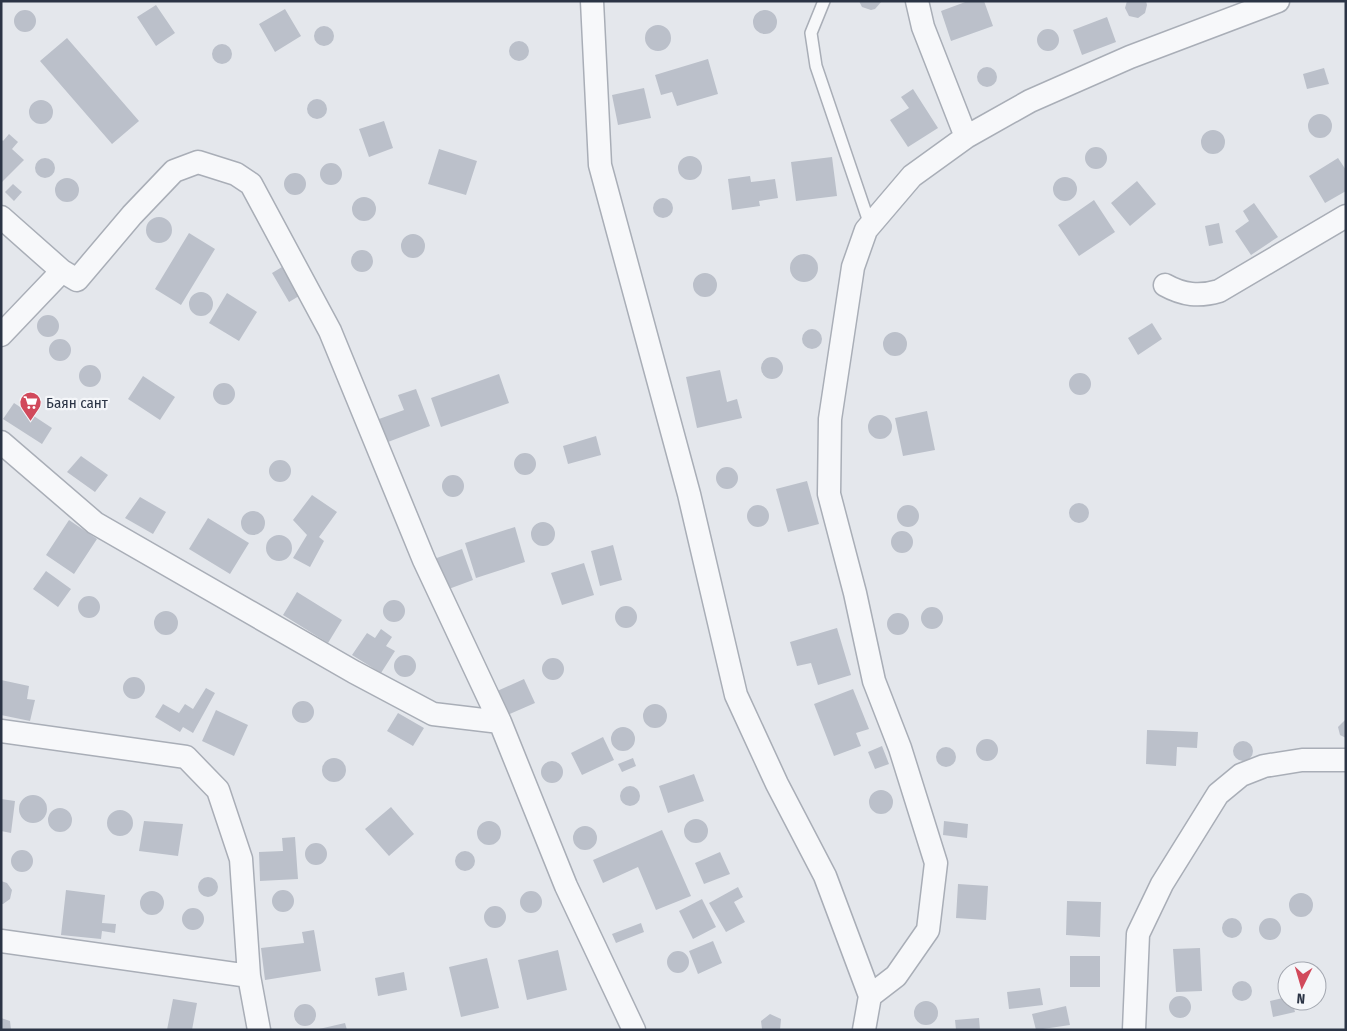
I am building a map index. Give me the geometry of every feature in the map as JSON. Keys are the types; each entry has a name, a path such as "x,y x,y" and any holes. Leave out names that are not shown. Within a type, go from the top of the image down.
{"street":[{"path":"592,1 600,165 689,494 736,695 777,784 825,876 870,996 864,1030"},
{"path":"917,1 923,27 966,137"},
{"path":"870,996 896,976 928,930 936,863 903,756 874,681 855,593 829,494 830,419 853,267 866,230 912,176 966,137 1030,101 1130,57 1278,1"},
{"path":"1,217 62,271 77,280 132,215 174,171 198,162 236,174 250,184 330,331 424,560 500,722 566,886 634,1030"},
{"path":"1165,285 1179,293 1203,296 1219,291 1346,216"},
{"path":"1,335 62,271"},
{"path":"1,442 95,522 354,672 432,714 500,722"},
{"path":"1,731 186,757 218,790 241,859 249,976 259,1030"},
{"path":"1134,1030 1138,934 1162,884 1218,794 1241,775 1264,766 1302,760 1346,760"},
{"path":"1,941 249,976"}],"lane":[{"path":"824,1 811,32 816,66 870,225"}],"building":[{"path":"859,1 882,1 875,9 871,10 862,7"},
{"path":"968,1 984,1 993,26 951,41 941,11"},
{"path":"1127,1 1146,1 1145,13 1138,18 1129,16 1125,8"},
{"path":"156,5 175,33 156,46 137,17"},
{"path":"285,9 301,36 275,52 259,24"},
{"path":"25,10 33,13 36,21 33,29 25,32 17,29 14,21 17,13"},
{"path":"765,10 773,14 777,22 773,30 765,34 757,30 753,22 757,14"},
{"path":"1107,17 1116,42 1082,55 1073,30"},
{"path":"658,25 667,29 671,38 667,47 658,51 649,47 645,38 649,29"},
{"path":"324,26 331,29 334,36 331,43 324,46 317,43 314,36 317,29"},
{"path":"1048,29 1058,36 1059,40 1052,50 1048,51 1038,44 1037,40 1044,30"},
{"path":"67,38 139,121 112,144 40,61"},
{"path":"519,41 526,44 529,51 526,58 519,61 512,58 509,51 512,44"},
{"path":"222,44 229,47 232,54 229,61 222,64 215,61 212,54 215,47"},
{"path":"708,59 718,94 677,106 672,92 661,95 655,75"},
{"path":"987,67 994,70 997,77 994,84 987,87 980,84 977,77 980,70"},
{"path":"1324,68 1329,84 1307,89 1303,74"},
{"path":"644,88 651,118 618,125 612,95"},
{"path":"913,89 938,128 908,147 890,120 909,108 901,97"},
{"path":"317,99 324,102 327,109 324,116 317,119 310,116 307,109 310,102"},
{"path":"41,100 49,104 53,112 49,120 41,124 33,120 29,112 33,104"},
{"path":"1320,114 1329,117 1332,126 1329,135 1320,138 1311,135 1308,126 1311,117"},
{"path":"384,121 393,148 369,157 359,129"},
{"path":"1213,130 1222,133 1225,142 1222,151 1213,154 1204,151 1201,142 1204,133"},
{"path":"9,134 18,142 12,149 24,160 1,183 1,139 3,141"},
{"path":"1096,147 1104,150 1107,158 1104,166 1096,169 1088,166 1085,158 1088,150"},
{"path":"439,149 477,161 466,195 428,184"},
{"path":"690,156 698,160 702,168 698,176 690,180 682,176 678,168 682,160"},
{"path":"832,157 837,196 796,201 791,162"},
{"path":"41,158 49,158 55,164 55,172 49,178 41,178 35,172 35,164"},
{"path":"1338,158 1346,170 1346,191 1325,203 1309,176"},
{"path":"331,163 339,166 342,174 339,182 331,185 323,182 320,174 323,166"},
{"path":"295,173 303,176 306,184 303,192 295,195 287,192 284,184 287,176"},
{"path":"750,176 751,182 775,179 778,198 759,201 760,206 732,210 728,179"},
{"path":"1065,177 1073,181 1077,189 1073,197 1065,201 1057,197 1053,189 1057,181"},
{"path":"67,178 76,181 79,190 76,199 67,202 58,199 55,190 58,181"},
{"path":"1137,181 1156,204 1130,226 1111,203"},
{"path":"13,184 22,192 14,201 5,192"},
{"path":"364,197 372,201 376,209 372,217 364,221 356,217 352,209 356,201"},
{"path":"659,198 667,198 673,204 673,212 667,218 659,218 653,212 653,204"},
{"path":"1094,200 1115,232 1079,256 1058,225"},
{"path":"1254,203 1278,237 1251,255 1235,231 1249,221 1243,211"},
{"path":"159,217 168,221 172,230 168,239 159,243 150,239 146,230 150,221"},
{"path":"1219,223 1223,243 1209,246 1205,226"},
{"path":"189,233 215,249 181,305 155,289"},
{"path":"413,234 421,238 425,246 421,254 413,258 405,254 401,246 405,238"},
{"path":"362,250 370,253 373,261 370,269 362,272 354,269 351,261 354,253"},
{"path":"804,254 814,258 818,268 814,278 804,282 794,278 790,268 794,258"},
{"path":"287,264 304,293 289,302 272,273"},
{"path":"705,273 710,274 716,280 716,290 710,296 705,297 700,296 694,290 693,285 694,280 700,274"},
{"path":"201,292 209,296 213,304 209,312 201,316 193,312 189,304 193,296"},
{"path":"227,293 257,312 239,341 209,323"},
{"path":"48,315 56,318 59,326 56,334 48,337 40,334 37,326 40,318"},
{"path":"1152,323 1162,339 1138,355 1128,338"},
{"path":"812,329 819,332 822,339 819,346 812,349 805,346 802,339 805,332"},
{"path":"895,332 903,336 907,344 903,352 895,356 887,352 883,344 887,336"},
{"path":"60,339 68,342 71,350 68,358 60,361 52,358 49,350 52,342"},
{"path":"772,357 780,360 783,368 780,376 772,379 764,376 761,368 764,360"},
{"path":"90,365 98,368 101,376 98,384 90,387 82,384 79,376 82,368"},
{"path":"720,370 727,402 737,399 742,418 697,428 686,377"},
{"path":"1080,373 1088,376 1091,384 1088,392 1080,395 1072,392 1069,384 1072,376"},
{"path":"499,374 509,403 441,427 431,398"},
{"path":"143,376 175,397 160,420 128,399"},
{"path":"220,383 228,383 235,390 235,398 228,405 220,405 213,398 213,390"},
{"path":"416,389 430,426 388,442 379,419 404,410 398,395"},
{"path":"14,403 52,428 42,444 3,419"},
{"path":"927,411 935,450 903,456 895,418"},
{"path":"880,415 885,416 891,422 891,432 885,438 880,439 875,438 869,432 868,427 869,422 875,416"},
{"path":"596,436 601,455 568,464 563,446"},
{"path":"525,453 533,456 536,464 533,472 525,475 517,472 514,464 517,456"},
{"path":"81,456 108,475 95,492 67,472"},
{"path":"280,460 288,463 291,471 288,479 280,482 272,479 269,471 272,463"},
{"path":"727,467 735,470 738,478 735,486 727,489 719,486 716,478 719,470"},
{"path":"453,475 461,478 464,486 461,494 453,497 445,494 442,486 445,478"},
{"path":"807,481 819,524 788,532 776,489"},
{"path":"312,495 337,512 319,537 324,541 310,567 293,558 307,535 293,520"},
{"path":"140,497 166,512 153,534 125,518"},
{"path":"1075,503 1083,503 1089,509 1089,517 1083,523 1075,523 1069,517 1069,509"},
{"path":"754,505 762,505 769,512 769,520 762,527 754,527 747,520 747,512"},
{"path":"908,505 916,508 919,516 916,524 908,527 900,524 897,516 900,508"},
{"path":"253,511 262,514 265,523 262,532 253,535 244,532 241,523 244,514"},
{"path":"208,518 249,543 230,574 189,549"},
{"path":"69,520 97,539 74,574 46,555"},
{"path":"543,522 548,523 554,529 554,539 548,545 543,546 538,545 532,539 531,534 532,529 538,523"},
{"path":"515,527 525,562 476,578 465,543"},
{"path":"902,531 910,534 913,542 910,550 902,553 894,550 891,542 894,534"},
{"path":"279,535 289,538 292,548 289,558 279,561 269,558 266,548 269,538"},
{"path":"613,545 622,580 600,586 591,551"},
{"path":"462,549 473,580 446,590 434,559"},
{"path":"584,563 594,595 562,605 551,573"},
{"path":"46,571 71,589 58,607 33,589"},
{"path":"297,592 342,620 328,643 283,615"},
{"path":"85,596 93,596 100,603 100,611 93,618 85,618 78,611 78,603"},
{"path":"394,600 402,603 405,611 402,619 394,622 386,619 383,611 386,603"},
{"path":"626,606 634,609 637,617 634,625 626,628 618,625 615,617 618,609"},
{"path":"932,607 940,610 943,618 940,626 932,629 924,626 921,618 924,610"},
{"path":"166,611 171,612 177,618 177,628 171,634 166,635 161,634 155,628 154,623 155,618 161,612"},
{"path":"894,613 902,613 909,620 909,628 902,635 894,635 887,628 887,620"},
{"path":"837,628 851,675 818,685 811,663 797,666 790,642"},
{"path":"381,629 392,637 386,646 395,651 381,673 352,655 367,633 375,638"},
{"path":"405,655 413,658 416,666 413,674 405,677 397,674 394,666 397,658"},
{"path":"553,658 561,661 564,669 561,677 553,680 545,677 542,669 545,661"},
{"path":"130,677 138,677 145,684 145,692 138,699 130,699 123,692 123,684"},
{"path":"524,679 535,703 505,716 495,692"},
{"path":"1,680 29,686 27,699 35,700 30,721 1,715"},
{"path":"206,688 215,693 193,733 183,727 180,732 155,717 163,704 179,713 185,704 193,709"},
{"path":"853,689 869,729 856,733 861,746 834,756 814,704"},
{"path":"299,701 307,701 314,708 314,716 307,723 299,723 292,716 292,708"},
{"path":"655,704 663,708 667,716 663,724 655,728 647,724 643,716 647,708"},
{"path":"216,710 248,725 234,756 202,741"},
{"path":"398,713 424,728 413,746 387,731"},
{"path":"1346,719 1346,738 1340,735 1338,727"},
{"path":"623,727 631,731 635,739 631,747 623,751 615,747 611,739 615,731"},
{"path":"1147,730 1198,732 1197,748 1177,747 1176,766 1146,764"},
{"path":"603,737 614,760 582,775 571,753"},
{"path":"987,739 995,742 998,750 995,758 987,761 979,758 976,750 979,742"},
{"path":"1239,741 1247,741 1253,747 1253,755 1247,761 1239,761 1233,755 1233,747"},
{"path":"882,746 889,764 875,769 868,752"},
{"path":"942,747 950,747 956,753 956,761 950,767 942,767 936,761 936,753"},
{"path":"334,758 343,761 346,770 343,779 334,782 325,779 322,770 325,761"},
{"path":"633,758 636,766 622,772 618,764"},
{"path":"552,761 562,768 563,772 556,782 552,783 542,776 541,772 548,762"},
{"path":"694,774 704,801 668,813 659,786"},
{"path":"630,786 637,789 640,796 637,803 630,806 623,803 620,796 623,789"},
{"path":"881,790 886,791 892,797 892,807 886,813 881,814 876,813 870,807 869,802 870,797 876,791"},
{"path":"33,795 43,799 47,809 43,819 33,823 23,819 19,809 23,799"},
{"path":"1,799 15,801 11,833 1,831"},
{"path":"391,807 414,834 389,856 365,829"},
{"path":"60,808 68,812 72,820 68,828 60,832 52,828 48,820 52,812"},
{"path":"120,810 129,814 133,823 129,832 120,836 111,832 107,823 111,814"},
{"path":"696,819 701,820 707,826 707,836 701,842 696,843 691,842 685,836 684,831 685,826 691,820"},
{"path":"144,821 183,824 178,856 139,851"},
{"path":"489,821 494,822 500,828 500,838 494,844 489,845 484,844 478,838 477,833 478,828 484,822"},
{"path":"944,821 968,824 967,838 943,835"},
{"path":"585,826 593,830 597,838 593,846 585,850 577,846 573,838 577,830"},
{"path":"662,830 691,896 656,910 638,867 603,883 593,860"},
{"path":"295,837 298,879 260,881 259,852 283,851 282,838"},
{"path":"316,843 324,846 327,854 324,862 316,865 308,862 305,854 308,846"},
{"path":"22,850 30,853 33,861 30,869 22,872 14,869 11,861 14,853"},
{"path":"465,851 472,854 475,861 472,868 465,871 458,868 455,861 458,854"},
{"path":"720,852 730,874 704,884 695,863"},
{"path":"204,877 212,877 218,883 218,891 212,897 204,897 198,891 198,883"},
{"path":"1,881 7,883 12,890 10,899 3,904 1,904"},
{"path":"958,884 988,886 986,920 956,918"},
{"path":"738,887 743,897 734,902 745,922 726,932 709,903"},
{"path":"66,890 105,895 102,923 116,924 115,933 102,931 101,939 61,935"},
{"path":"283,890 291,893 294,901 291,909 283,912 275,909 272,901 275,893"},
{"path":"152,891 157,892 163,898 163,908 157,914 152,915 147,914 141,908 140,903 141,898 147,892"},
{"path":"531,891 539,894 542,902 539,910 531,913 523,910 520,902 523,894"},
{"path":"1301,893 1310,896 1313,905 1310,914 1301,917 1292,914 1289,905 1292,896"},
{"path":"702,899 716,927 693,939 679,911"},
{"path":"1067,901 1101,902 1100,937 1066,935"},
{"path":"491,906 499,906 506,913 506,921 499,928 491,928 484,921 484,913"},
{"path":"193,908 201,911 204,919 201,927 193,930 185,927 182,919 185,911"},
{"path":"1232,918 1239,921 1242,928 1239,935 1232,938 1225,935 1222,928 1225,921"},
{"path":"1270,918 1278,921 1281,929 1278,937 1270,940 1262,937 1259,929 1262,921"},
{"path":"641,923 644,932 616,943 612,934"},
{"path":"314,930 321,971 265,980 261,948 304,943 302,932"},
{"path":"713,941 722,963 698,974 689,951"},
{"path":"1200,948 1202,991 1176,992 1173,949"},
{"path":"558,950 567,990 527,1000 518,960"},
{"path":"678,951 686,954 689,962 686,970 678,973 670,970 667,962 670,954"},
{"path":"1070,956 1100,956 1100,987 1070,987"},
{"path":"487,958 499,1008 461,1017 449,967"},
{"path":"404,972 407,990 378,996 375,978"},
{"path":"1242,981 1249,984 1252,991 1249,998 1242,1001 1235,998 1232,991 1235,984"},
{"path":"1040,988 1043,1005 1009,1009 1007,992"},
{"path":"1180,996 1188,999 1191,1007 1188,1015 1180,1018 1172,1015 1169,1007 1172,999"},
{"path":"173,999 197,1003 192,1030 167,1030"},
{"path":"1277,999 1277,1011 1295,1012 1273,1017 1270,1001"},
{"path":"926,1001 934,1005 938,1013 934,1021 926,1025 918,1021 914,1013 918,1005"},
{"path":"305,1004 315,1011 316,1015 309,1025 305,1026 295,1019 294,1015 301,1005"},
{"path":"1066,1006 1070,1025 1036,1030 1032,1014"},
{"path":"770,1014 781,1019 780,1030 762,1029 761,1021"},
{"path":"1,1018 10,1021 11,1030 1,1030"},
{"path":"979,1018 980,1030 956,1030 955,1020"},
{"path":"345,1023 347,1030 319,1030 319,1029"}],"place":[{"name":"Баян сант","path":"30,422"}]}
